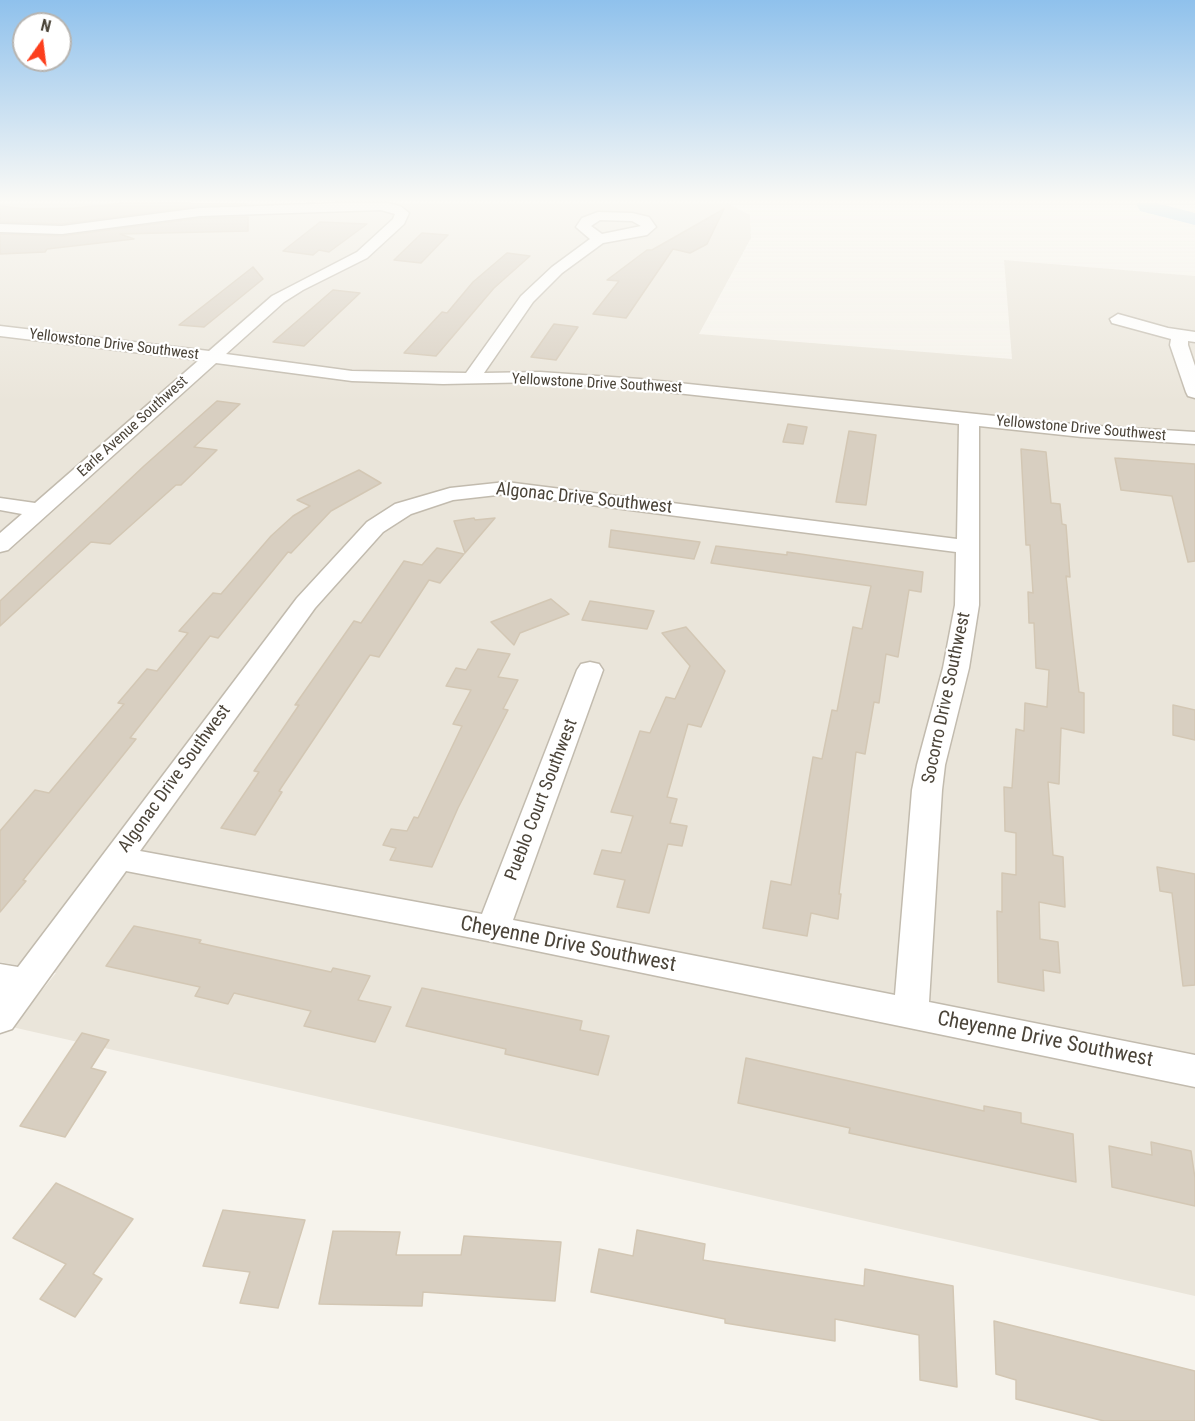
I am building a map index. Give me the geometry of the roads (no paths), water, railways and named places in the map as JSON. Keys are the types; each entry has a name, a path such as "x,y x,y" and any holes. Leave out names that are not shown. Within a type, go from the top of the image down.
{"street":[{"name":"Earle Avenue Southwest","path":"0,544 211,357 297,287 333,269"},
{"path":"471,379 527,299 558,269"},
{"path":"1118,319 1187,336 1179,345 1195,392"},
{"name":"Yellowstone Drive Southwest","path":"0,331 171,350 352,376 471,379 540,377 640,384 1082,431 1195,438"},
{"name":"Socorro Drive Southwest","path":"911,1013 927,790 964,625 969,419"},
{"name":"Algonac Drive Southwest","path":"118,858 265,655 322,584 375,527 393,514 425,500 480,489 521,489 967,547"},
{"path":"0,504 40,510"},
{"name":"Pueblo Court Southwest","path":"493,930 590,670"},
{"path":"0,1018 12,981 118,858"},
{"name":"Cheyenne Drive Southwest","path":"118,858 493,930 1195,1071"}]}
